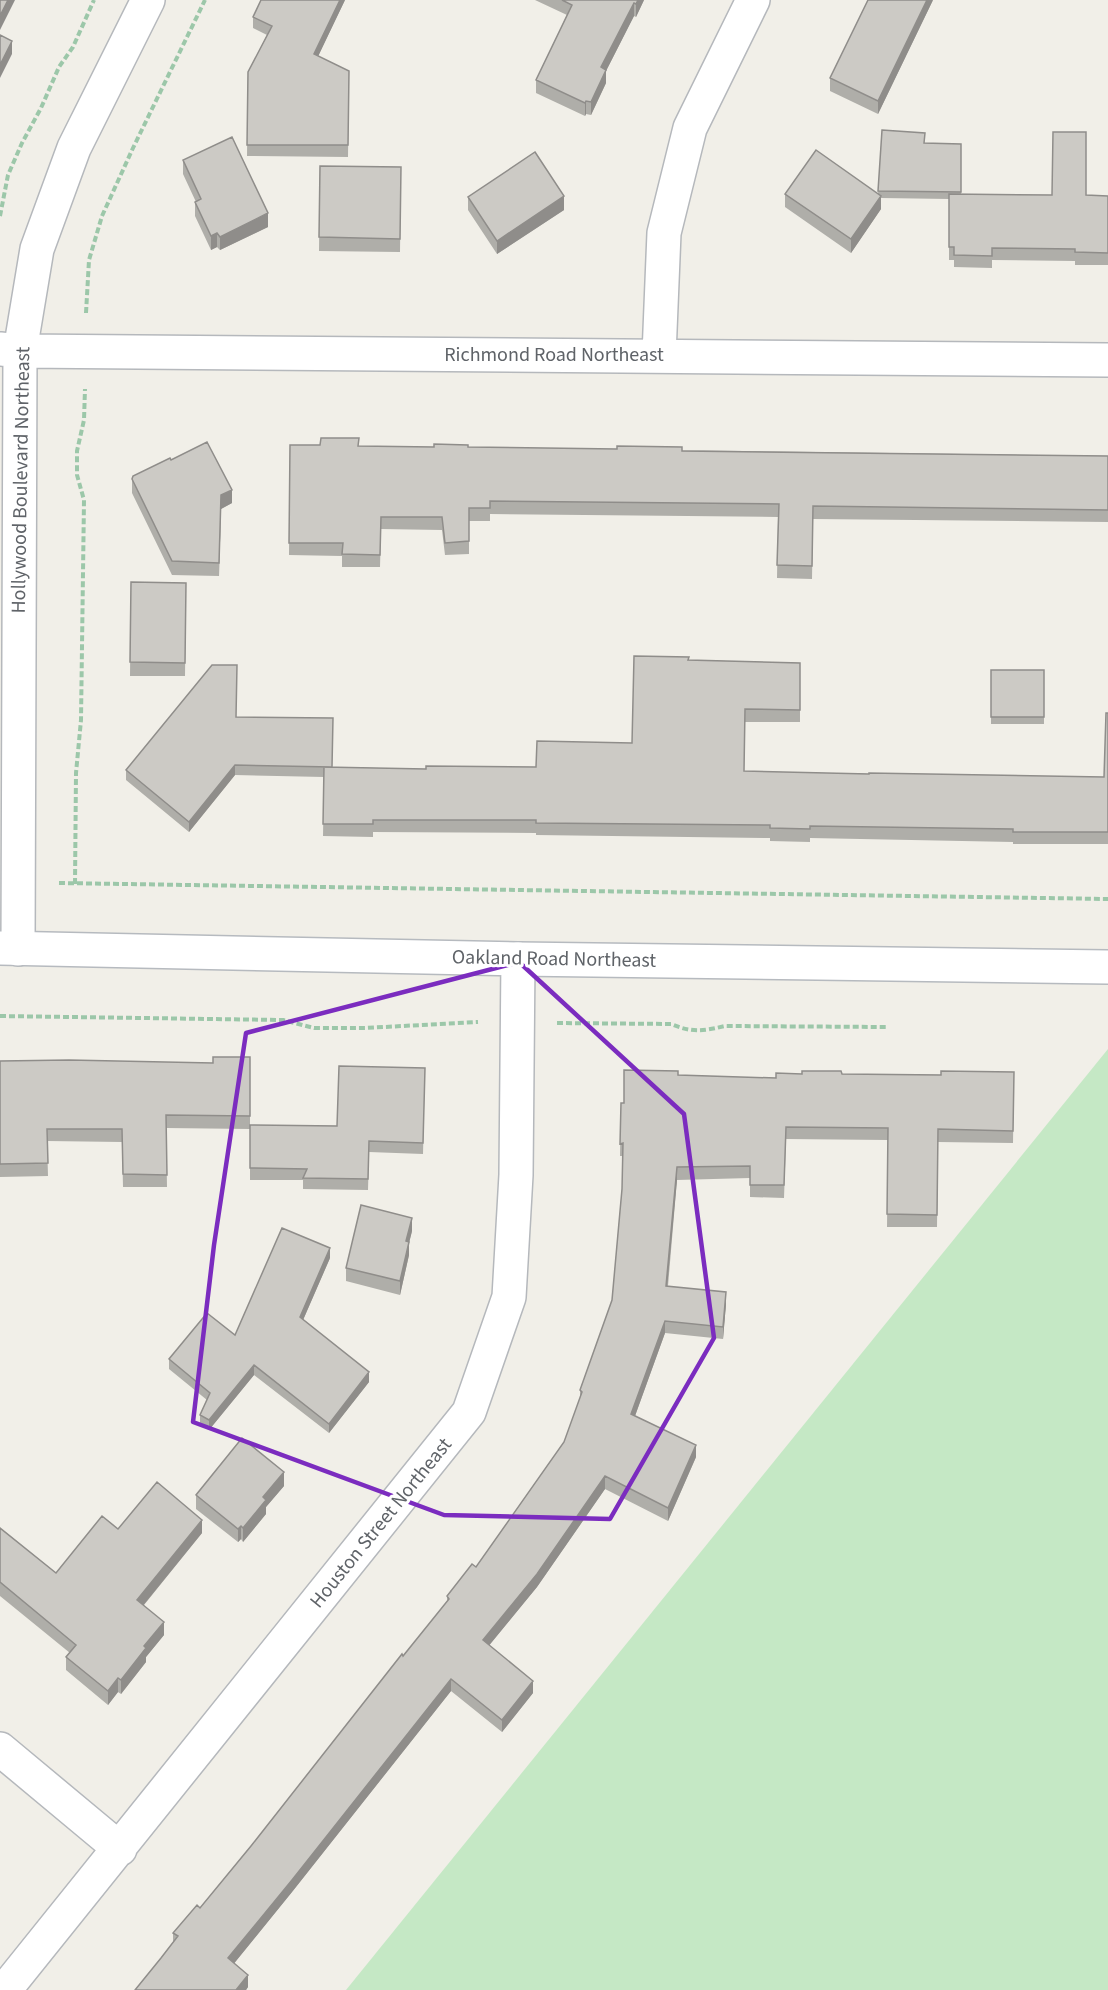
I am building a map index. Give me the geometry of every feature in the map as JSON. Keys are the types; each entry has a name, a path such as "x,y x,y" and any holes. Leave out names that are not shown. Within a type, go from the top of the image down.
{"street":[{"name":"Hollywood Boulevard Northeast","path":"9,949 10,350 37,249 74,148 148,0"},
{"path":"658,356 664,233 690,128 753,0"},
{"name":"Richmond Road Northeast","path":"10,350 1108,360"},
{"name":"Oakland Road Northeast","path":"9,949 1108,967"},
{"name":"Houston Street Northeast","path":"2,1990 12,1981 120,1849 470,1412 509,1297 516,1175 518,959"},
{"path":"0,1749 120,1849"}],"path":[{"path":"0,216 8,175 59,67 73,47 94,0"},
{"path":"86,322 89,260 102,216 205,0"},
{"path":"75,884 76,773 81,720 84,500 77,475 76,451 84,420 85,381"},
{"path":"59,883 1108,899"},
{"path":"0,1016 283,1020 314,1028 488,1022"},
{"path":"556,1023 671,1024 686,1030 703,1031 725,1026 887,1027"}],"highlighted area":[{"path":"519,962 684,1114 714,1338 610,1519 444,1515 193,1422 214,1245 246,1033"}],"green space":[{"path":"1108,1049 1108,1990 346,1990"}],"building":[{"path":"0,0 8,0 0,16"},
{"path":"261,0 340,0 314,54 349,71 348,145 247,145 248,72 272,26 253,17"},
{"path":"562,0 638,0 636,4 634,3 601,67 606,70 591,102 586,101 585,103 536,80 572,5"},
{"path":"868,0 927,0 878,101 830,78"},
{"path":"0,35 12,41 0,65"},
{"path":"882,130 925,133 924,143 961,144 961,192 878,191"},
{"path":"1053,132 1086,132 1086,195 1108,196 1108,253 1075,252 1075,249 992,248 992,256 954,255 954,247 949,247 949,194 1052,195"},
{"path":"232,137 268,213 220,237 217,233 211,236 195,202 201,199 183,160"},
{"path":"816,150 881,196 851,239 785,194"},
{"path":"535,152 564,196 497,241 468,197"},
{"path":"320,166 401,167 400,239 319,237"},
{"path":"321,438 359,438 358,446 434,447 434,444 468,445 468,447 617,449 617,446 682,447 682,451 1108,456 1108,510 813,506 812,566 777,565 779,504 490,501 490,508 469,508 469,541 445,543 442,517 381,517 380,555 342,554 343,543 289,543 290,445 320,445"},
{"path":"207,442 232,490 221,495 219,563 172,561 132,479 133,476"},
{"path":"131,582 186,583 185,663 130,662"},
{"path":"634,656 800,663 800,710 745,709 744,771 1104,777 1106,713 1108,713 1108,832 1013,832 1013,829 810,826 810,829 770,828 770,825 536,823 536,820 373,820 373,824 323,824 324,767 426,769 426,766 536,767 537,741 632,743"},
{"path":"212,665 237,665 236,717 333,718 332,767 235,765 189,822 126,770"},
{"path":"991,670 1044,670 1044,717 991,717"},
{"path":"213,1057 250,1057 250,1116 166,1115 167,1175 123,1174 122,1129 47,1129 48,1163 0,1164 0,1061 213,1063"},
{"path":"339,1066 425,1068 423,1143 369,1141 368,1179 303,1178 307,1169 250,1168 250,1125 337,1126"},
{"path":"624,1070 678,1071 678,1075 776,1078 776,1073 802,1074 802,1071 841,1071 842,1074 941,1075 941,1071 1014,1072 1013,1131 938,1129 937,1215 887,1214 888,1128 786,1127 784,1185 750,1185 750,1166 677,1167 666,1286 726,1292 723,1327 665,1321 631,1414 696,1445 668,1508 605,1476 537,1574 483,1640 533,1681 502,1720 451,1679 228,1958 248,1975 236,1990 135,1990 178,1936 173,1933 197,1905 200,1908 251,1846 402,1654 403,1656 449,1599 447,1596 472,1564 476,1567 564,1442 612,1300 622,1189 623,1143 620,1144"},
{"path":"361,1205 412,1218 400,1281 346,1268"},
{"path":"282,1228 330,1248 300,1317 369,1372 329,1424 254,1365 209,1420 200,1415 210,1393 169,1359 207,1313 235,1335"},
{"path":"242,1438 284,1472 263,1497 266,1500 243,1528 241,1526 238,1529 196,1495"},
{"path":"157,1482 202,1520 137,1600 164,1622 121,1680 118,1678 108,1691 66,1657 76,1645 0,1582 0,1528 56,1573 102,1516 118,1529"}]}
